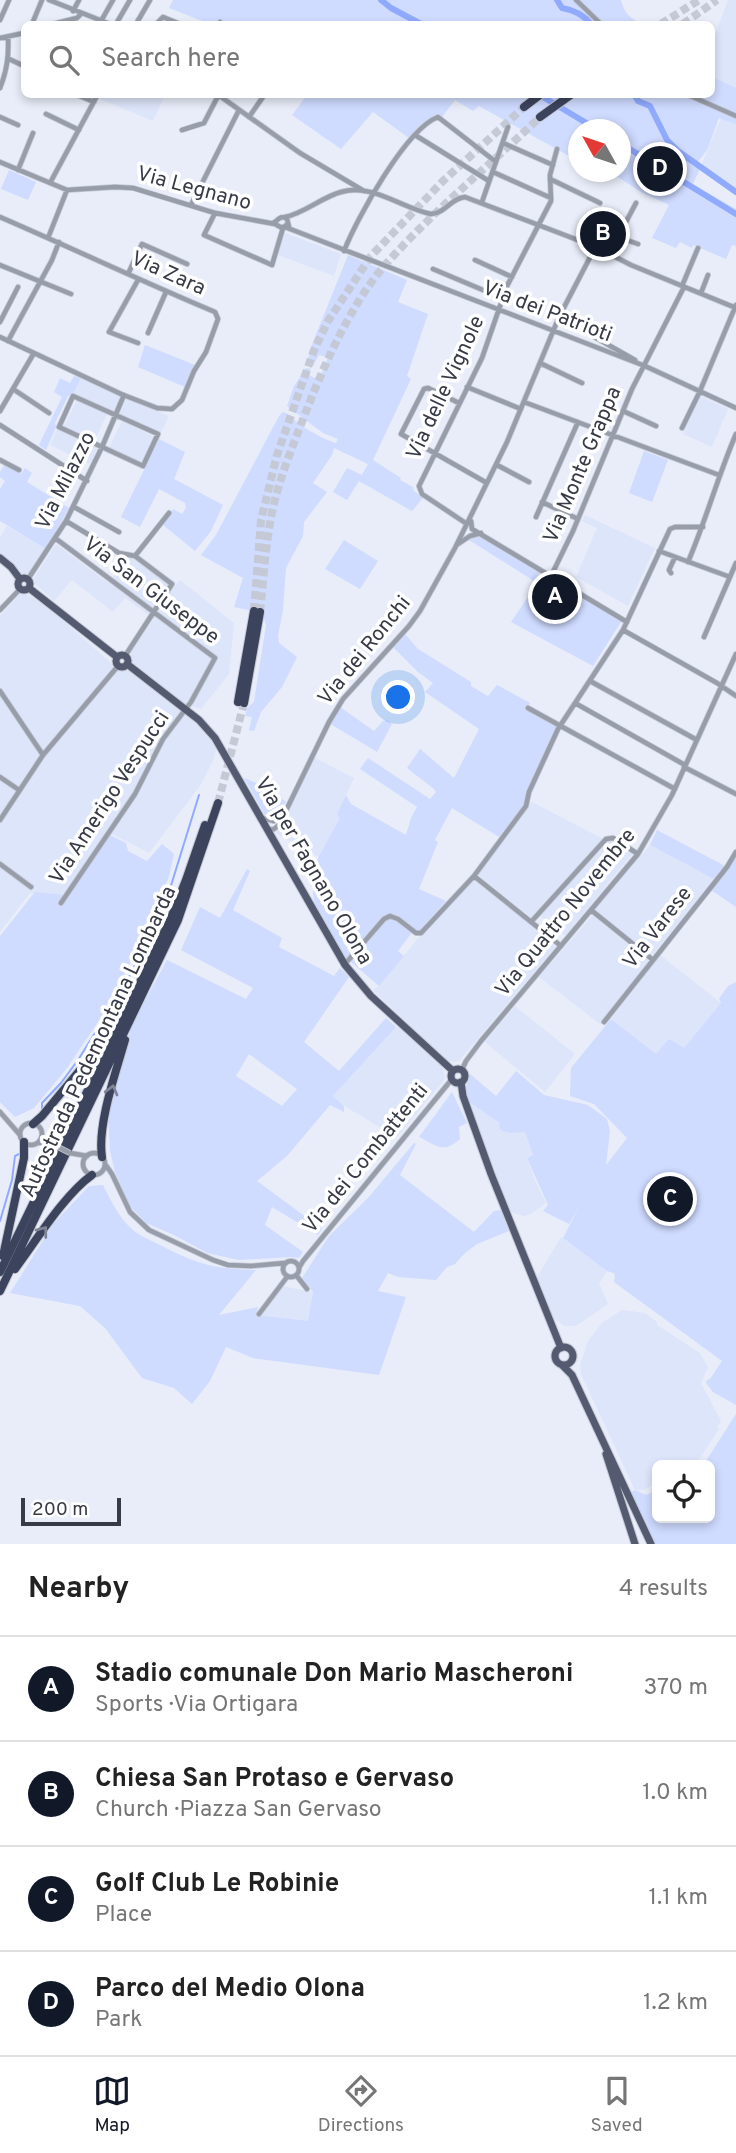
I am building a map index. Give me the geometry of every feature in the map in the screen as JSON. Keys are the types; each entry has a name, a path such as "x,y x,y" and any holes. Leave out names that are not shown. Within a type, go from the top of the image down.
{"highway":[{"path":"524,107 536,98"},
{"path":"540,117 566,98"},
{"path":"241,703 257,612"},
{"name":"Autostrada Pedemontana Lombarda","path":"1,1288 126,1019 176,905 216,801"},
{"path":"29,1125 42,1116 126,1019"},
{"path":"103,1161 101,1147 107,1105 126,1019"},
{"name":"Autostrada Pedemontana Lombarda","path":"0,1270 126,1019"},
{"path":"0,1270 24,1158 22,1138"},
{"path":"1,1288 57,1212 85,1180 97,1174"}],"main road":[{"path":"0,558 31,584 25,588"},
{"name":"Via per Fagnano Olona","path":"25,588 199,720 215,738 345,965 371,996 456,1073 455,1082 461,1082"},
{"path":"456,1073 465,1075 461,1082 463,1096 491,1174 561,1348"},
{"path":"561,1348 570,1350 572,1354 572,1375"},
{"path":"561,1348 555,1353 555,1358 572,1375 651,1544"},
{"path":"562,1365 571,1360"},
{"path":"598,1431 635,1544"}],"street":[{"path":"0,20 9,0"},
{"path":"33,21 42,0"},
{"path":"49,0 101,21 113,0"},
{"path":"73,11 79,0"},
{"path":"118,21 130,0"},
{"path":"138,21 150,0"},
{"path":"576,0 598,21"},
{"path":"65,21 81,14"},
{"path":"0,38 21,34"},
{"path":"0,88 9,59 8,37"},
{"path":"9,59 21,65"},
{"path":"84,98 94,102"},
{"path":"50,183 96,98"},
{"path":"182,130 204,123 216,98"},
{"path":"222,98 300,153 365,191"},
{"path":"249,117 262,98"},
{"path":"695,98 736,116"},
{"path":"191,205 239,110"},
{"path":"46,114 79,130"},
{"path":"0,117 18,124"},
{"path":"344,251 374,192 398,155 424,125 438,117 496,162"},
{"path":"482,202 508,127"},
{"path":"18,170 33,134"},
{"path":"415,135 489,181"},
{"path":"503,143 553,165"},
{"path":"492,172 551,198 550,180 557,149"},
{"path":"0,162 67,190 48,238"},
{"path":"550,180 600,203"},
{"name":"Via Legnano","path":"67,190 127,187 215,212 283,224 344,251"},
{"path":"215,212 204,235 272,265 283,224 317,201 339,192 374,192 431,214 440,212 459,197 466,197 596,247 631,265 736,306 682,428"},
{"name":"Via delle Vignole","path":"466,527 422,494 419,484 482,358 502,298 551,198"},
{"path":"605,252 616,239 636,203"},
{"name":"Via Zara","path":"0,217 217,315 206,352 194,371 182,400 172,409 157,408 124,395"},
{"path":"584,221 594,228 599,240 604,242 608,237 638,244"},
{"name":"Via dei Ronchi","path":"277,823 284,814 329,722 344,699 420,611 455,548 497,465 559,317 599,240"},
{"path":"0,345 40,281 59,242"},
{"path":"128,274 142,244 187,264"},
{"name":"Via Monte Grappa","path":"551,576 698,248"},
{"name":"Via dei Patrioti","path":"344,251 552,332 619,353 736,408"},
{"path":"475,260 512,277"},
{"path":"0,265 71,294"},
{"path":"433,269 502,298"},
{"path":"701,293 708,275"},
{"path":"138,280 109,332 138,344"},
{"path":"0,322 18,287"},
{"path":"148,333 166,292"},
{"path":"559,317 619,353"},
{"path":"4,339 124,395"},
{"path":"0,411 34,353"},
{"path":"540,363 582,383"},
{"path":"467,387 521,409"},
{"path":"13,388 48,413"},
{"path":"459,404 428,388 424,389 401,434 487,483"},
{"name":"Via Milazzo","path":"24,579 74,507 124,395"},
{"path":"74,396 158,434 143,466 102,447 59,427 74,396"},
{"path":"524,402 719,475"},
{"path":"624,411 656,426"},
{"path":"536,517 579,422"},
{"path":"0,425 87,481"},
{"path":"688,562 736,434"},
{"path":"0,460 19,470"},
{"path":"497,465 529,482"},
{"path":"542,502 578,519"},
{"path":"74,507 119,532"},
{"path":"135,556 169,513"},
{"name":"Via dei Ronchi","path":"455,548 473,532 471,517"},
{"path":"0,820 43,755 122,661 172,584 135,556 119,553 66,521"},
{"path":"483,533 466,535 466,527 483,533 627,622"},
{"path":"345,965 384,919 390,916 416,933 421,933 474,876 526,806 559,726 623,630 671,528 703,527"},
{"name":"Via San Giuseppe","path":"55,538 215,658 185,710"},
{"path":"659,551 730,577"},
{"path":"671,573 669,570 675,557"},
{"path":"704,637 736,563"},
{"path":"0,610 25,588"},
{"path":"623,630 717,682 736,696"},
{"name":"Via Quattro Novembre","path":"456,1073 638,854 675,789 736,654"},
{"path":"590,681 697,740"},
{"path":"0,691 43,755"},
{"path":"575,703 736,794"},
{"path":"528,708 675,789"},
{"name":"Via Amerigo Vespucci","path":"61,902 107,838 142,783 163,739 185,710"},
{"path":"0,777 19,790"},
{"path":"261,818 277,823"},
{"path":"268,830 277,823"},
{"path":"275,843 277,823"},
{"path":"531,922 607,839 613,838 638,854"},
{"name":"Via Varese","path":"604,1023 736,852"},
{"path":"0,864 31,887"},
{"path":"474,876 561,946"},
{"path":"591,910 653,960"},
{"name":"Via dei Combattenti","path":"296,1275 305,1258 456,1073"},
{"path":"0,1112 13,1124 38,1126 41,1134 50,1143 73,1154 94,1154 103,1161 97,1174"},
{"path":"8,1120 29,1145 50,1143"},
{"path":"22,1138 21,1129 29,1125"},
{"path":"37,1143 41,1134"},
{"path":"73,1154 86,1171 108,1174 114,1179"},
{"path":"84,1165 88,1156"},
{"name":"Via dei Combattenti","path":"103,1161 130,1212 139,1223 213,1261 241,1266 273,1265 305,1258"},
{"path":"295,1262 299,1268"},
{"path":"283,1271 285,1263"},
{"path":"273,1265 287,1277"},
{"path":"259,1314 287,1277 296,1275 307,1289"}],"shaded area":[{"path":"173,0 621,0 628,15 636,21 202,21 169,8"},
{"path":"728,0 736,0 736,89 715,80 715,34"},
{"path":"715,78 736,88 736,124 719,118 707,150 696,164 701,167 693,184 736,209 736,246 732,245 726,259 693,245 692,248 680,242 676,248 652,238 669,205 626,182 631,182 631,119 568,119 568,155 479,106 473,111 455,100 442,117 439,114 409,138 373,112 341,149 292,115 305,98 715,98"},
{"path":"100,98 164,98 153,121"},
{"path":"721,118 736,124 736,188 701,166"},
{"path":"9,170 36,182 28,200 1,189"},
{"path":"285,233 341,254 334,276 278,255"},
{"path":"348,255 407,280 398,302 428,314 407,376 411,379 373,460 413,487 423,498 412,511 359,481 347,500 333,492 347,468 362,475 368,464 334,448 313,483 327,492 304,522 303,536 286,568 278,636 279,643 297,657 282,687 261,712 254,731 249,730 252,717 245,716 247,708 254,702 266,625 262,613 234,607 243,578 201,555 216,535 283,412 321,437 336,443 338,439 323,433 287,406 294,386 306,368 311,369 309,375 319,380 328,357 319,355 313,366 307,363"},
{"path":"145,345 195,365 185,387 138,367"},
{"path":"74,376 81,378 73,394 68,396 46,450 39,445 62,397 54,392 60,378 70,383"},
{"path":"81,378 119,395 113,412 73,394"},
{"path":"700,396 728,409 712,447 683,434"},
{"path":"77,400 107,414 94,442 63,428"},
{"path":"126,400 169,416 161,433 121,415"},
{"path":"122,421 155,437 142,464 109,448"},
{"path":"57,429 96,447 90,464 50,445"},
{"path":"159,439 185,452 174,479 223,505 211,531 195,551 162,524 173,509 182,514 186,508 185,503 159,489 140,527 121,517"},
{"path":"644,451 668,460 652,502 629,493"},
{"path":"4,465 21,474 25,468 32,473 27,482 69,508 46,549 0,521 0,489 5,481 0,477 0,472"},
{"path":"585,515 655,548 628,606 576,577 597,528 582,521"},
{"path":"7,526 46,549 28,577 0,554 0,538"},
{"path":"482,536 540,572 534,581 469,540"},
{"path":"344,540 378,561 360,589 325,569"},
{"path":"56,544 108,583 127,559 136,559 174,587 180,580 234,623 229,674 201,709 185,704 131,661 131,652 154,619 125,598 113,612 72,580 54,601 32,581"},
{"path":"544,574 620,620 593,666 511,622"},
{"path":"22,591 49,608 111,663 131,671 191,718 217,747 200,786 149,853 106,831 61,898 30,893 0,932 0,616"},
{"path":"405,634 418,649 471,682 471,686 488,696 497,685 530,703 526,709 557,727 524,805 499,837 452,808 435,840 438,842 419,889 446,901 417,933 413,931 398,951 404,956 379,986 342,954 314,905 313,890 319,864 317,860 340,818 337,814 346,795 351,804 406,835 417,807 360,769 368,758 430,799 436,792 434,789 407,768 420,749 454,778 479,729 425,692 433,683 393,647"},
{"path":"340,707 374,731 383,721 387,720 392,724 377,752 329,723"},
{"path":"313,757 354,778 337,814 341,818 319,857 276,833"},
{"path":"244,778 264,786 286,802 276,816 265,815"},
{"path":"532,802 603,839 531,917 478,875"},
{"path":"657,830 725,866 714,879 650,845"},
{"path":"108,834 126,843 128,851 147,861 162,844 174,854 169,876 110,1004 67,1068 34,1108 15,1117 0,1102 0,936 35,892 64,895"},
{"path":"610,840 633,853 565,936 539,915"},
{"path":"650,845 714,879 653,954 595,910"},
{"path":"736,857 736,907 711,890"},
{"path":"247,869 250,871 233,910 282,938 279,947 334,976 340,968 349,977 304,1042 339,1071 386,1018 396,1027 333,1096 344,1106 344,1112 330,1105 287,1156 257,1181 322,1229 318,1235 272,1207 265,1225 303,1252 299,1258 239,1260 207,1253 146,1223 128,1204 110,1151 108,1112 131,1027 167,960 246,999 253,988 181,950 200,907 220,918","holes":["249,1054 297,1089 282,1106 236,1076"]},
{"path":"477,881 555,948 459,1061 453,1062 447,1061 373,990 419,937 472,882"},
{"path":"593,915 649,961 600,1024 539,977"},
{"path":"660,955 721,1003 684,1048 656,1054 611,1019"},
{"path":"736,982 736,1405 713,1392 706,1383 722,1361 614,1282 614,1273 607,1271 563,1238 581,1203 569,1224 543,1211 548,1205 527,1158 533,1155 525,1132 503,1131 499,1128 500,1123 468,1101 465,1091 470,1074 496,1096 516,1071 544,1095 588,1105 607,1119 610,1131 606,1165 627,1138 594,1104 570,1096 571,1068 611,1019 656,1054 669,1039 684,1048 721,1003 719,999 728,986"},
{"path":"515,1006 575,1054 545,1092 485,1042"},
{"path":"396,1027 443,1068 445,1079 397,1137 344,1106 333,1096"},
{"path":"452,1092 467,1123 459,1127 460,1139 454,1144 436,1146 419,1137"},
{"path":"468,1101 511,1133 525,1132 533,1156 527,1158 546,1203 531,1214 524,1216 510,1212"},
{"path":"414,1143 416,1144 400,1175 474,1232 494,1211 501,1210 509,1231 477,1244 455,1264 447,1267 436,1280 398,1277 388,1273 378,1291 406,1297 379,1375 253,1358 226,1347 210,1381 192,1404 174,1388 142,1378 105,1328 80,1306 10,1293 54,1223 89,1186 103,1185 124,1220 143,1237 207,1265 256,1270 219,1315 258,1307 256,1315 308,1321 313,1292 302,1278 329,1236 368,1198"},
{"path":"561,1237 607,1271 599,1283 608,1304 576,1326 565,1326 554,1319 536,1279"},
{"path":"281,1286 313,1292 308,1322 258,1315"},
{"path":"622,1310 645,1313 657,1322 657,1325 700,1353 708,1367 701,1383 721,1421 717,1428 719,1429 697,1460 652,1460 652,1485 644,1490 635,1490 581,1374 580,1365 588,1341 602,1323"},
{"path":"736,1414 736,1544 655,1544 631,1492 635,1490 646,1495 652,1492 652,1523 715,1523 715,1460 707,1460"}],"waterway":[{"path":"381,0 415,21"},
{"path":"557,0 562,8 578,13 588,21"},
{"path":"545,98 580,119"},
{"path":"636,98 650,106 667,140 678,151 736,192"},
{"path":"631,150 736,214"},
{"path":"42,1109 42,1103 78,1060 124,987 140,955 144,939 169,892 199,795"},
{"path":"0,1221 12,1180 15,1156 19,1154"}],"tunnel":[{"path":"666,21 699,0"},
{"path":"687,21 717,0"},
{"path":"254,611 261,520 277,455 314,350 328,321 371,256 443,181 524,107"},
{"path":"260,612 268,534 278,488 315,389 347,322 372,282 404,244 540,117"},
{"path":"218,803 244,703"}],"place":[{"name":"Parco del Medio Olona","path":"660,169"},
{"name":"Chiesa San Protaso e Gervaso","path":"603,234"},
{"name":"Stadio comunale Don Mario Mascheroni","path":"555,597"},
{"name":"Golf Club Le Robinie","path":"670,1199"}]}
